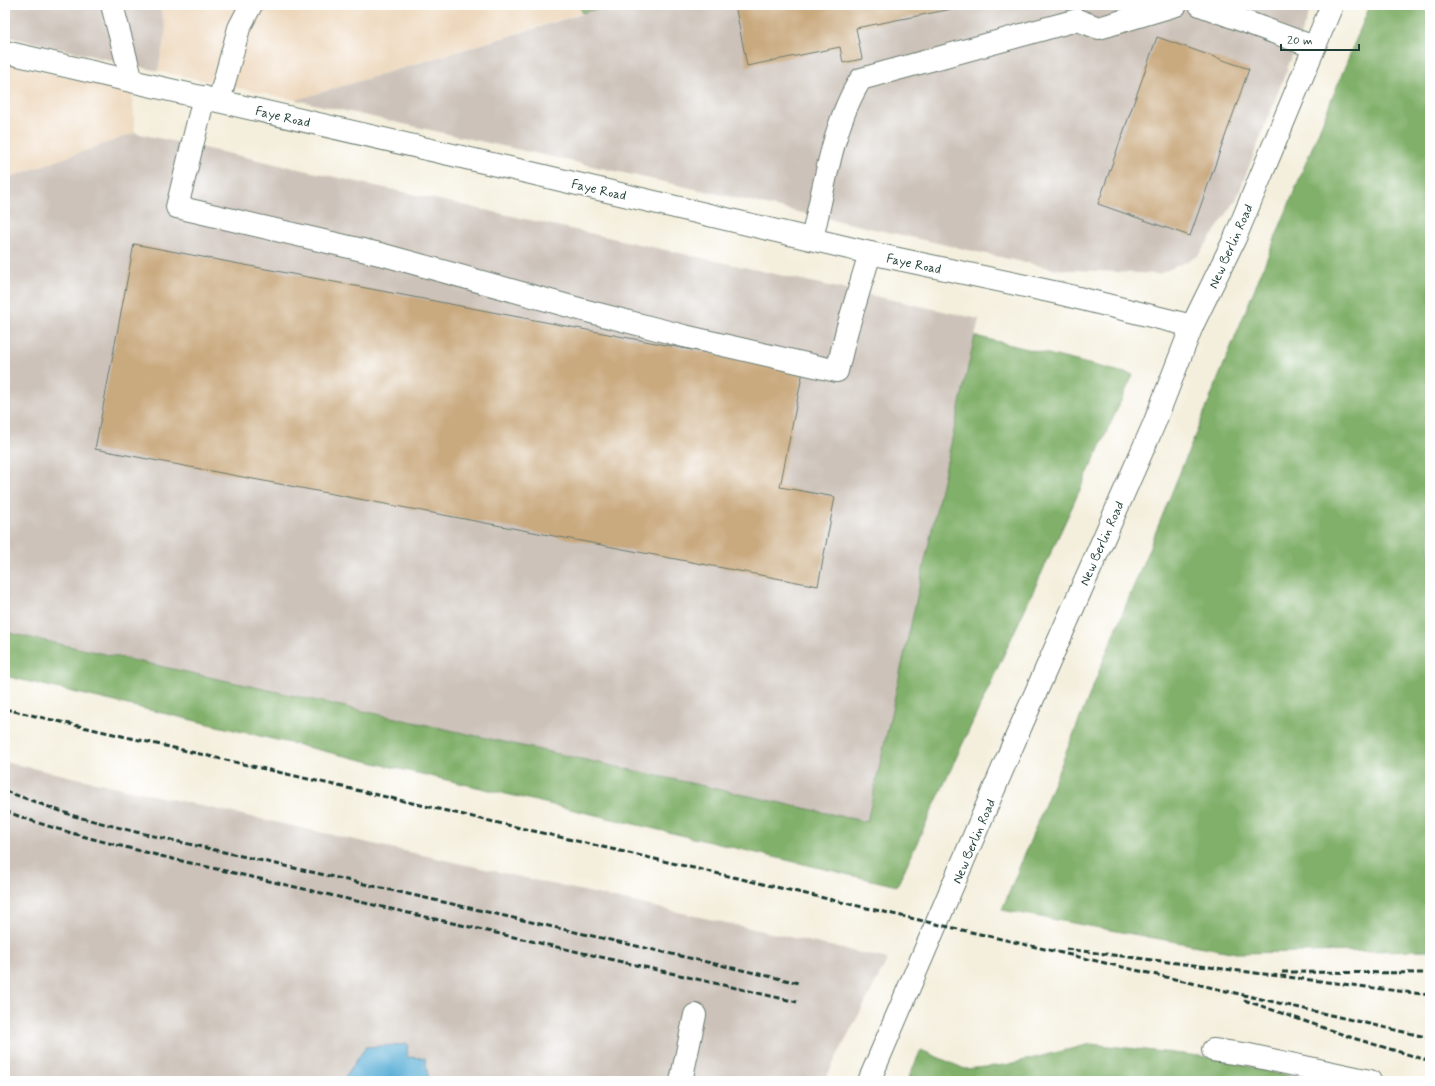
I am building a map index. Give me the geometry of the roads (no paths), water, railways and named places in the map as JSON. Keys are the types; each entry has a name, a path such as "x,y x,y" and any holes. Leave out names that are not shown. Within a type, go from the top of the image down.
{"street":[{"path":"112,5 132,81"},
{"path":"251,5 239,28 212,99 177,207 384,255 582,310 684,336 837,370 847,330 870,253"},
{"path":"812,239 839,127 853,91 861,79 1077,20 1099,28 1176,5"},
{"path":"1200,5 1314,47"},
{"name":"New Berlin Road","path":"869,1081 1021,726 1154,424 1192,326 1235,238 1332,5"},
{"name":"Faye Road","path":"5,52 870,253 1058,293 1192,326"},
{"path":"681,1081 695,1015"},
{"path":"1214,1050 1249,1055 1370,1081"}],"water":[{"path":"408,1044 407,1057 425,1058 429,1081 342,1081 366,1047"}],"railway":[{"path":"5,709 1430,1038"},
{"path":"5,791 74,816 136,832 799,983"},
{"path":"5,811 67,832 173,859 797,1002"},
{"path":"1066,949 1430,995"},
{"path":"1282,972 1430,973"},
{"path":"1244,1000 1353,1038 1430,1061"}]}
